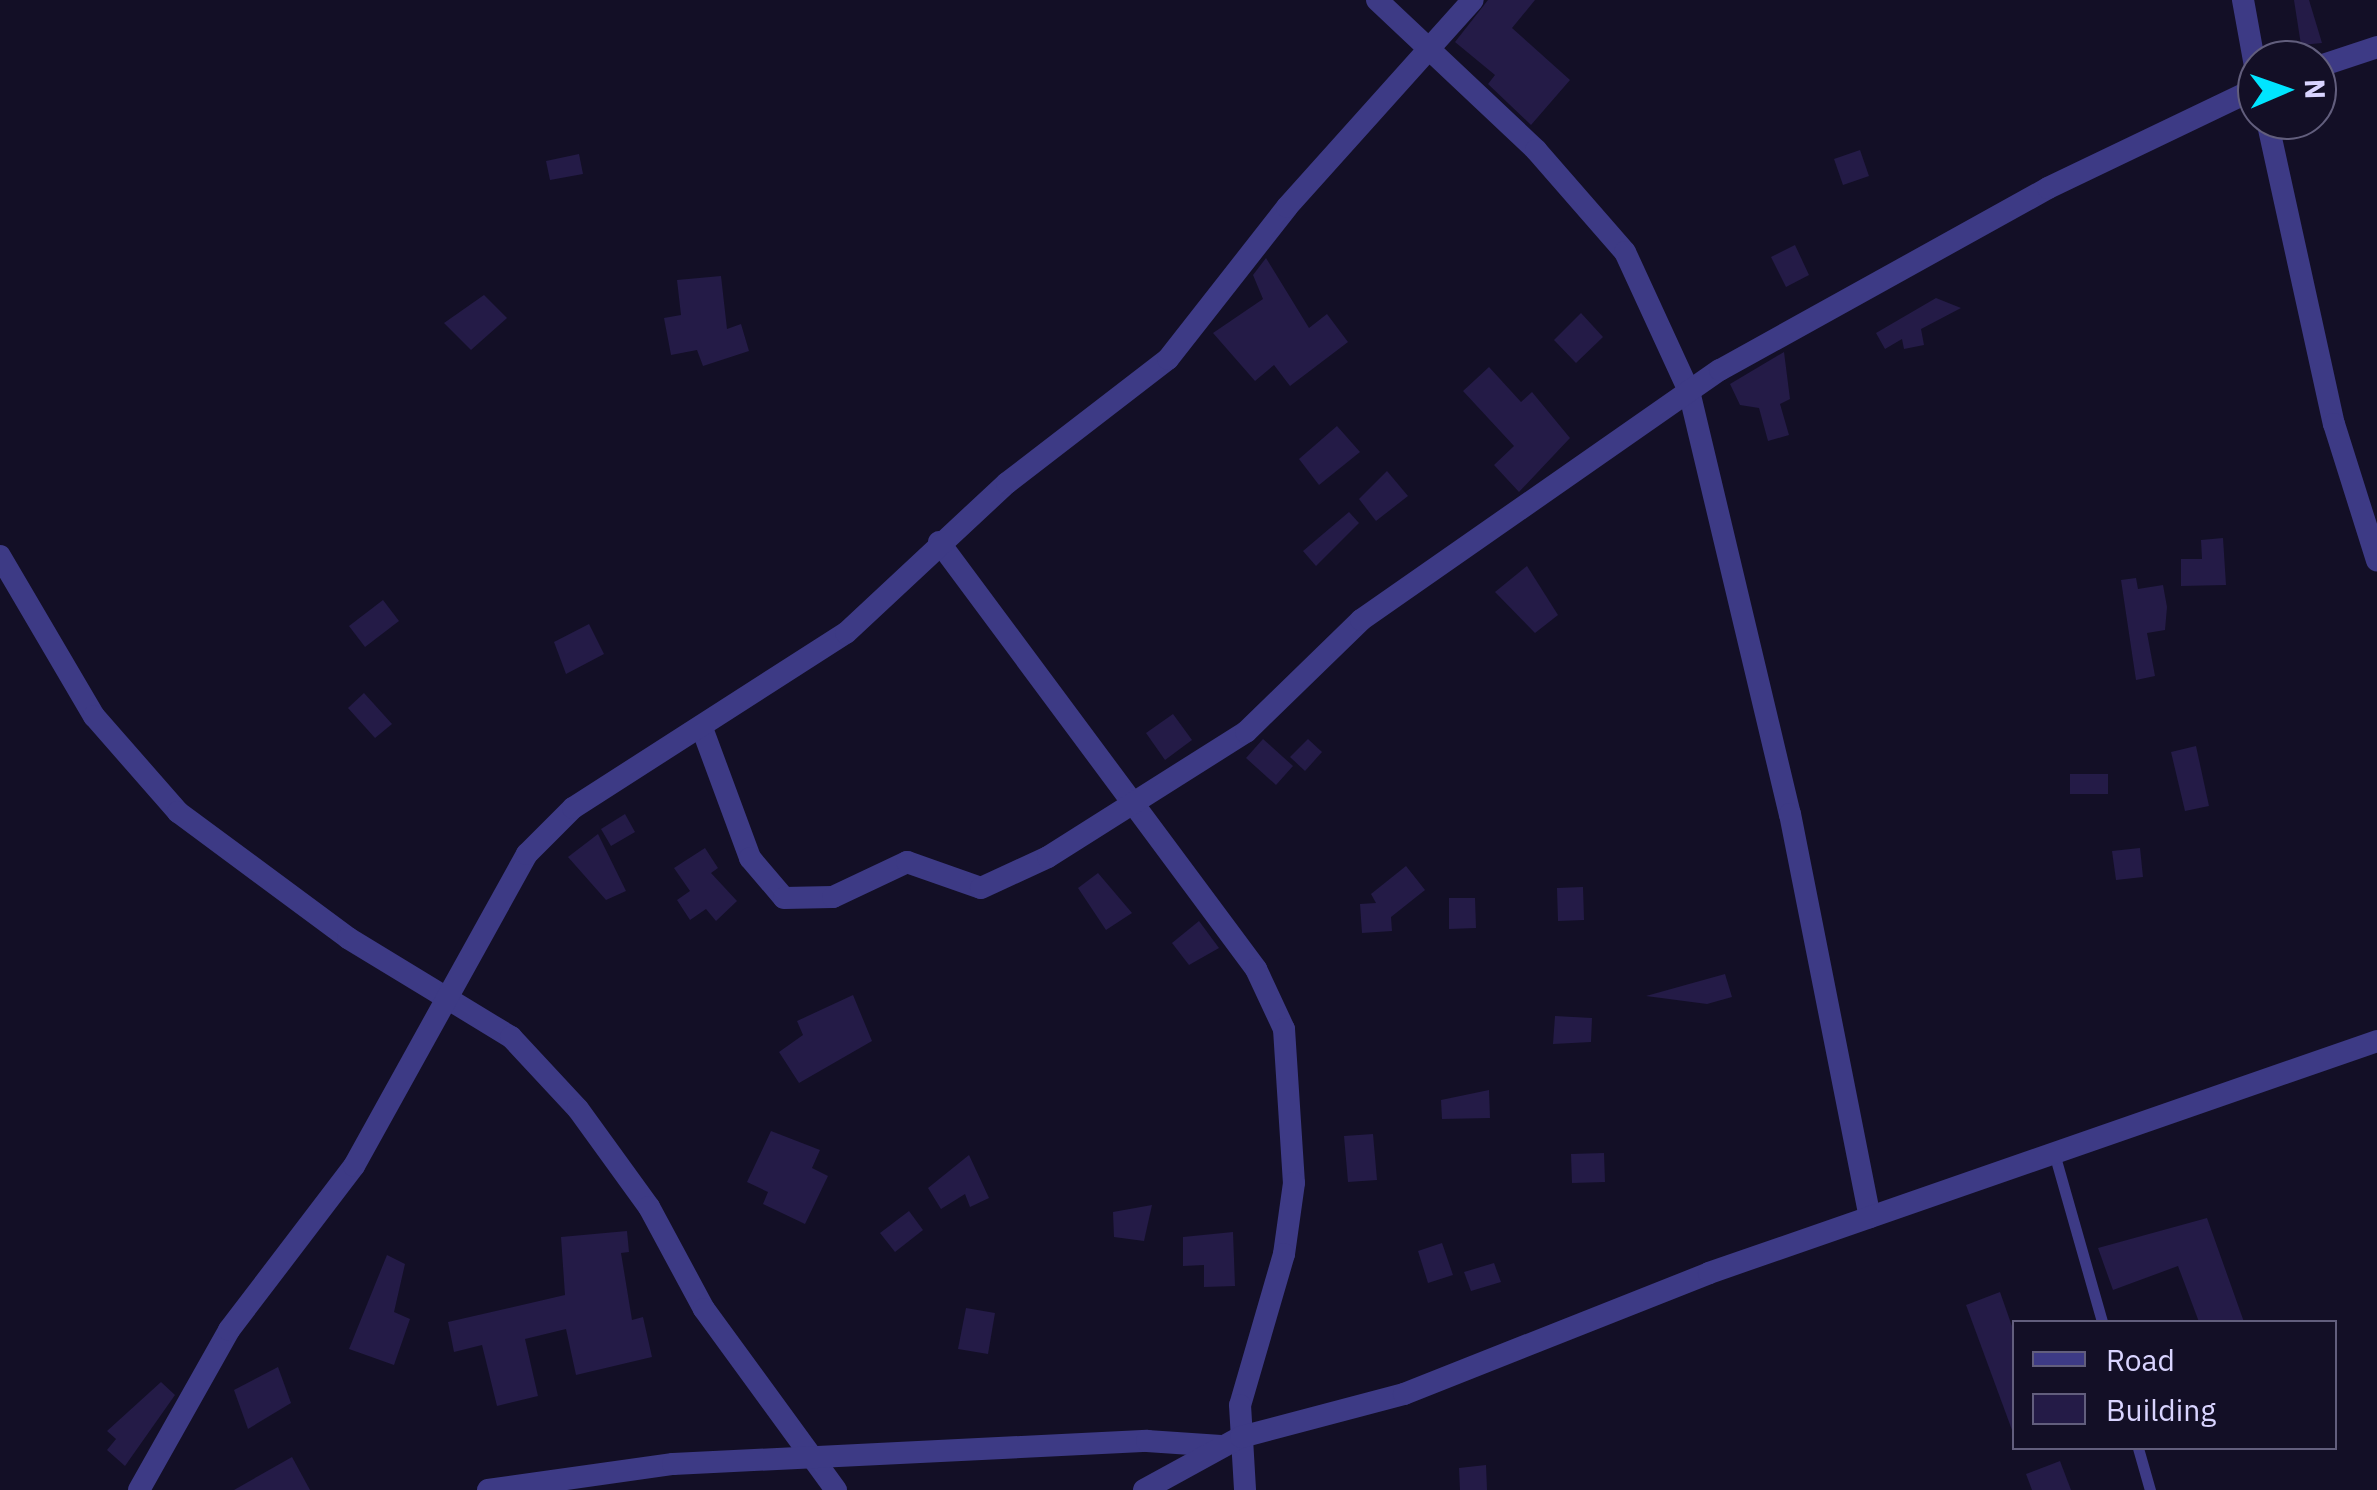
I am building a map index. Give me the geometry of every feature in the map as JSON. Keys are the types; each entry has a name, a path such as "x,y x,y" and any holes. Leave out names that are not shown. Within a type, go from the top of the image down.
{"street":[{"path":"1377,0 1426,53 1536,150 1624,252 1689,391 1790,814 1870,1217"},
{"path":"139,1490 204,1368 354,1166 527,854 573,808 846,633 939,542 1168,359 1287,207 1473,0"},
{"path":"2243,0 2250,40"},
{"path":"2337,60 2377,46"},
{"path":"702,728 750,858 797,902 834,898 907,862 980,888 1129,805 1246,732 1361,620 1689,391 2048,188 2237,98"},
{"path":"2271,140 2334,424 2377,560"},
{"path":"939,542 1129,805 1256,968 1284,1029 1294,1183 1231,1441 1245,1490"},
{"path":"0,556 94,716 178,812 348,938 450,994 511,1038 615,1155 704,1310 836,1490"},
{"path":"1144,1490 1231,1441 1509,1358 1870,1217 2377,1041"},
{"path":"488,1490 673,1464 814,1461 1147,1441 1231,1441"}],"lane":[{"path":"2054,1153 2101,1320"},
{"path":"2139,1450 2150,1490"}],"building":[{"path":"1488,0 1535,0 1512,28 1570,80 1531,125 1488,84 1495,75 1455,42"},
{"path":"2294,0 2309,0 2321,40 2300,40"},
{"path":"1860,150 1869,176 1843,185 1834,159"},
{"path":"579,154 583,174 550,180 546,161"},
{"path":"1795,245 1809,275 1786,287 1771,257"},
{"path":"1266,258 1309,328 1327,314 1348,342 1290,386 1274,365 1255,381 1213,333 1263,299 1253,275"},
{"path":"721,276 727,329 741,324 749,351 703,366 697,350 671,355 664,318 681,315 677,280"},
{"path":"484,295 507,318 471,350 444,323"},
{"path":"1936,298 1961,308 1921,329 1924,345 1904,349 1902,339 1885,349 1876,333"},
{"path":"1581,313 1603,337 1576,363 1554,340"},
{"path":"1784,352 1790,399 1780,404 1789,435 1768,441 1759,408 1740,405 1730,384"},
{"path":"1489,367 1521,402 1532,392 1570,438 1519,492 1494,465 1514,446 1463,391"},
{"path":"1337,426 1360,452 1319,485 1299,459"},
{"path":"1387,471 1408,496 1376,521 1359,499"},
{"path":"1349,512 1359,523 1316,566 1303,551"},
{"path":"2223,538 2226,585 2181,586 2181,559 2202,559 2201,540"},
{"path":"1527,566 1558,615 1535,633 1495,592"},
{"path":"2136,578 2138,589 2163,585 2167,607 2165,630 2147,633 2155,676 2136,680 2121,580"},
{"path":"383,600 399,621 365,647 349,626"},
{"path":"589,624 604,654 566,674 554,642"},
{"path":"364,693 392,724 375,738 348,708"},
{"path":"1173,714 1192,740 1165,760 1146,733"},
{"path":"1263,739 1293,766 1276,785 1246,758"},
{"path":"1308,739 1322,752 1305,771 1290,757"},
{"path":"2196,746 2209,806 2185,811 2171,752"},
{"path":"2070,774 2108,774 2108,794 2070,794"},
{"path":"625,814 635,832 611,846 601,829"},
{"path":"598,834 626,891 606,900 568,857"},
{"path":"705,848 718,868 711,873 737,901 716,921 706,909 690,920 677,900 690,891 674,868"},
{"path":"2140,848 2143,877 2116,880 2112,851"},
{"path":"1406,866 1425,890 1391,917 1392,931 1362,933 1360,904 1376,903 1371,894"},
{"path":"1098,873 1132,913 1106,930 1078,888"},
{"path":"1583,887 1584,920 1558,921 1557,888"},
{"path":"1449,898 1475,898 1476,928 1449,929"},
{"path":"1199,921 1219,948 1189,965 1172,943"},
{"path":"1725,974 1732,997 1707,1004 1646,996"},
{"path":"853,995 872,1041 799,1083 779,1052 803,1035 797,1021"},
{"path":"1555,1016 1592,1018 1591,1042 1553,1044"},
{"path":"1489,1090 1490,1118 1442,1119 1441,1100"},
{"path":"771,1131 820,1150 812,1168 828,1176 805,1224 763,1204 768,1192 747,1182"},
{"path":"1373,1134 1377,1180 1348,1182 1344,1136"},
{"path":"1604,1153 1605,1182 1572,1183 1571,1154"},
{"path":"969,1155 989,1198 970,1207 965,1194 941,1209 928,1188"},
{"path":"1152,1205 1144,1241 1114,1237 1113,1212"},
{"path":"909,1211 923,1230 895,1252 880,1233"},
{"path":"2207,1218 2243,1320 2198,1320 2178,1266 2113,1290 2098,1248"},
{"path":"627,1231 629,1252 621,1253 632,1320 643,1317 652,1357 576,1375 566,1329 525,1339 538,1396 497,1406 482,1345 454,1352 448,1322 565,1295 561,1237"},
{"path":"1233,1232 1235,1286 1204,1287 1204,1265 1183,1266 1183,1237"},
{"path":"1442,1243 1453,1275 1428,1283 1418,1251"},
{"path":"387,1255 405,1264 394,1312 410,1319 394,1365 349,1349"},
{"path":"1494,1263 1501,1282 1471,1291 1464,1272"},
{"path":"2000,1292 2012,1326 2012,1430 1966,1305"},
{"path":"966,1308 995,1313 988,1354 958,1349"},
{"path":"278,1367 291,1403 248,1429 234,1390"},
{"path":"161,1382 175,1395 125,1466 107,1450 116,1439 107,1431"},
{"path":"292,1457 310,1490 234,1490"},
{"path":"2060,1461 2071,1490 2032,1490 2026,1474"},
{"path":"1486,1465 1487,1490 1460,1490 1459,1468"}]}
